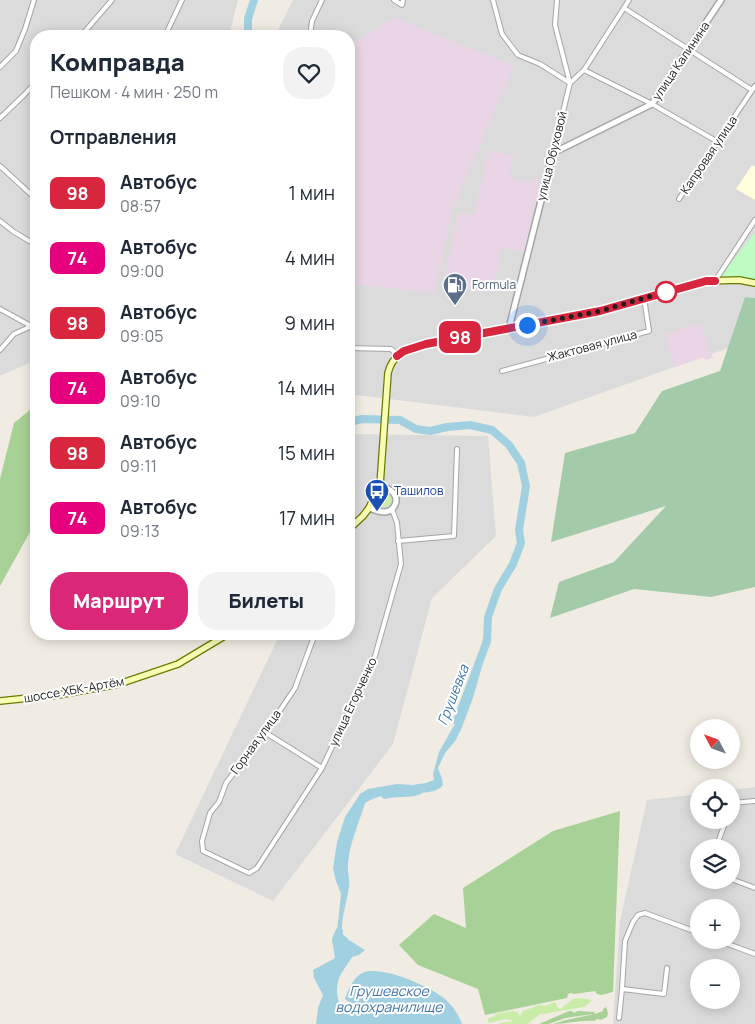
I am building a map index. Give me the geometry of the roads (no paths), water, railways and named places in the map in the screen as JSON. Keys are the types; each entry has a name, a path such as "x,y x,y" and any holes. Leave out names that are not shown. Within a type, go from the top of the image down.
{"main road":[{"path":"355,523 369,508 380,485 388,373 390,365 404,351 426,344 600,311 706,281 739,280 755,283"},
{"name":"шоссе ХБК-Артём","path":"0,701 58,695 119,684 178,664 218,640"}],"street":[{"path":"0,66 16,50 34,0"},
{"path":"86,30 112,0"},
{"path":"168,30 182,0"},
{"path":"311,30 312,21 322,0"},
{"path":"394,0 402,5 403,0"},
{"path":"494,0 502,34 518,55 540,64 570,83"},
{"path":"557,0 555,25 570,83"},
{"path":"570,83 584,70 629,0"},
{"name":"улица Калинина","path":"553,153 652,104 722,0"},
{"path":"624,8 688,50 754,88"},
{"path":"584,70 652,104 718,142"},
{"name":"улица Обуховой","path":"509,328 570,83"},
{"path":"0,118 30,88"},
{"name":"Капровая улица","path":"679,199 754,88"},
{"path":"0,166 30,194"},
{"path":"715,281 755,220"},
{"path":"0,221 30,241"},
{"name":"Жактовая улица","path":"502,371 650,331 644,298"},
{"path":"0,309 30,325"},
{"path":"0,350 14,334 30,326"},
{"path":"355,348 391,349 397,356"},
{"path":"398,541 454,536 457,450"},
{"path":"369,508 384,512 392,509 396,503 395,495 380,485"},
{"name":"улица Егорченко","path":"249,873 257,868 322,768 375,656 400,564 397,524 392,509"},
{"name":"Горная улица","path":"249,873 203,851 202,841 210,813 220,802 226,783 250,752 263,731 272,724 295,688 313,640"},
{"path":"263,731 322,768"},
{"path":"740,802 755,801"},
{"path":"740,883 755,888"},
{"path":"619,1018 625,941 638,915 645,913 690,930"},
{"path":"740,948 755,954"},
{"path":"622,989 664,994 667,968"}],"water":[{"name":"Грушевское водохранилище","path":"483,637 487,641 485,656 473,698 456,740 445,753 438,768 443,785 438,789 426,792 392,793 365,803 349,855 349,887 343,916 342,933 365,950 359,955 352,957 339,978 337,988 338,998 342,1007 351,1013 357,1013 363,1011 365,1007 345,999 353,981 362,973 370,971 392,974 428,988 445,999 453,1007 462,1024 316,1024 318,1008 323,995 314,978 313,970 339,956 336,940 341,894 333,869 337,842 345,817 360,794 368,789 397,784 412,785 434,780 433,774 439,752 460,715 481,656"}],"waterway":[{"name":"Грушевка","path":"248,30 248,19 254,0"},
{"name":"Грушевка","path":"355,421 362,419 400,420 416,429 430,431 470,425 492,430 509,445 521,463 526,486 519,530 521,543 513,564 498,589 488,617 487,641 457,721"},
{"name":"Грушевка","path":"385,795 418,791"},
{"name":"Грушевка","path":"337,962 339,957 336,940 339,932"}],"place":[{"name":"Formula","path":"455,306"},
{"name":"Ташилов","path":"377,512"}]}
